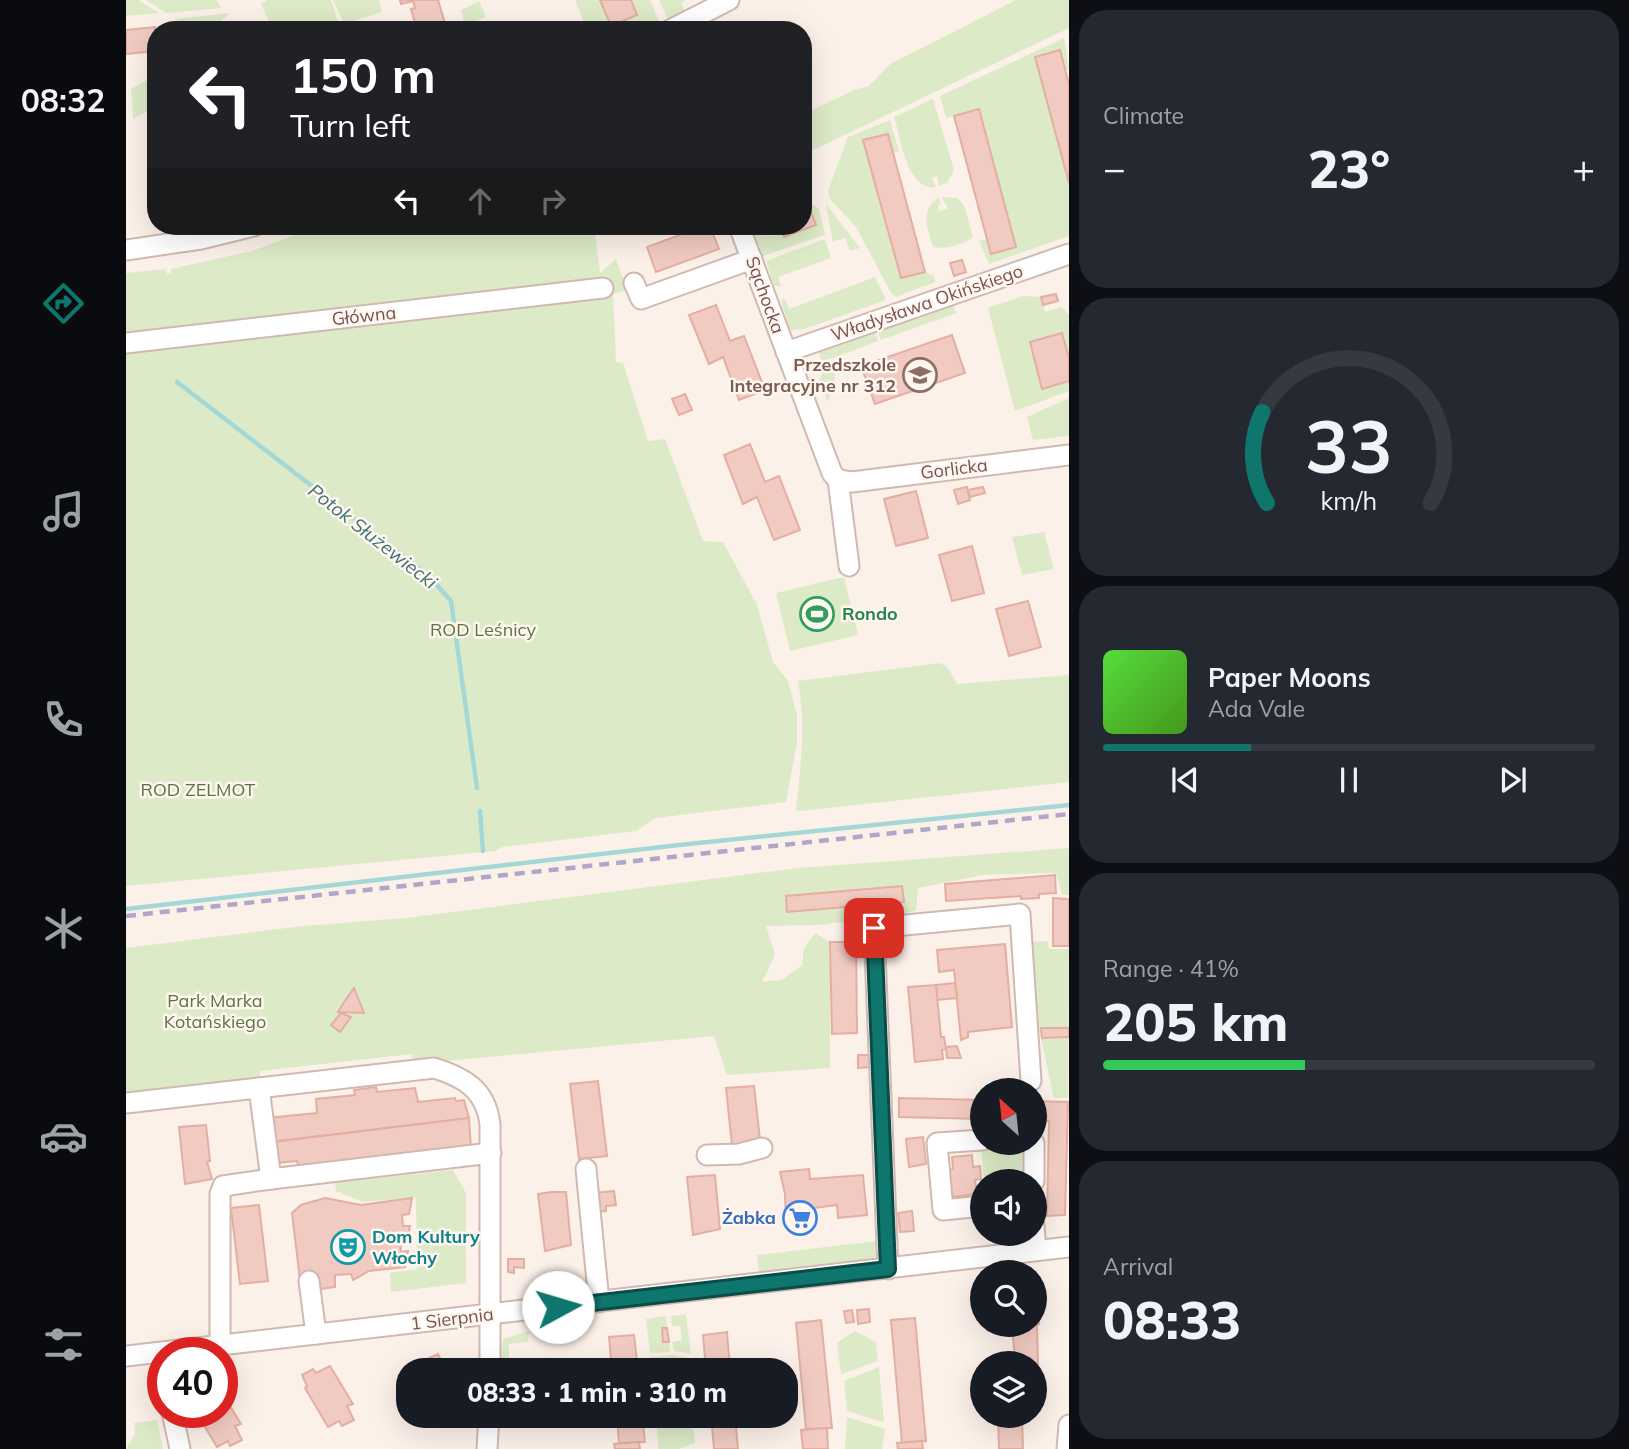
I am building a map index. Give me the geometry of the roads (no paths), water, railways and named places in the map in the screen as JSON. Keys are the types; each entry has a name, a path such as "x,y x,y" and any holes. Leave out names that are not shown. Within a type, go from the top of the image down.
{"street":[{"path":"688,21 729,0"},
{"path":"126,250 217,235"},
{"name":"Sąchocka","path":"743,235 832,473 838,480 849,566"},
{"name":"Władysława Okińskiego","path":"786,352 1069,254"},
{"path":"634,283 641,299 752,259"},
{"name":"Główna","path":"126,343 603,288"},
{"name":"Gorlicka","path":"838,480 852,482 1069,455"},
{"path":"888,1269 874,928 1020,914 1031,1078"},
{"path":"126,1103 434,1068 464,1079 484,1098 491,1124 490,1358"},
{"path":"259,1088 271,1179"},
{"path":"970,1141 937,1143 943,1210 970,1207"},
{"path":"707,1155 738,1154 762,1148"},
{"path":"220,1337 220,1194 223,1186 491,1153"},
{"path":"586,1169 599,1302"},
{"path":"1036,1246 1036,1250"},
{"name":"1 Sierpnia","path":"238,1343 1069,1247"},
{"path":"309,1281 316,1335"},
{"name":"1 Sierpnia","path":"126,1356 147,1357"},
{"path":"1067,1449 1069,1425"},
{"path":"175,1428 180,1449"},
{"path":"487,1449 488,1428"}],"waterway":[{"name":"Potok Służewiecki","path":"177,382 430,577 451,601 477,788"},
{"path":"126,909 679,845 1069,805"},
{"name":"Potok Służewiecki","path":"480,811 483,851"}],"railway":[{"path":"126,916 1069,814"}],"place":[{"name":"Przedszkole Integracyjne nr 312","path":"920,375"},
{"name":"Rondo","path":"817,614"},
{"name":"Żabka","path":"800,1218"},
{"name":"Dom Kultury Włochy","path":"348,1247"}],"park label":[{"name":"ROD Leśnicy","path":"483,630"},
{"name":"ROD ZELMOT","path":"198,790"},
{"name":"Park Marka Kotańskiego","path":"215,1011"}]}
